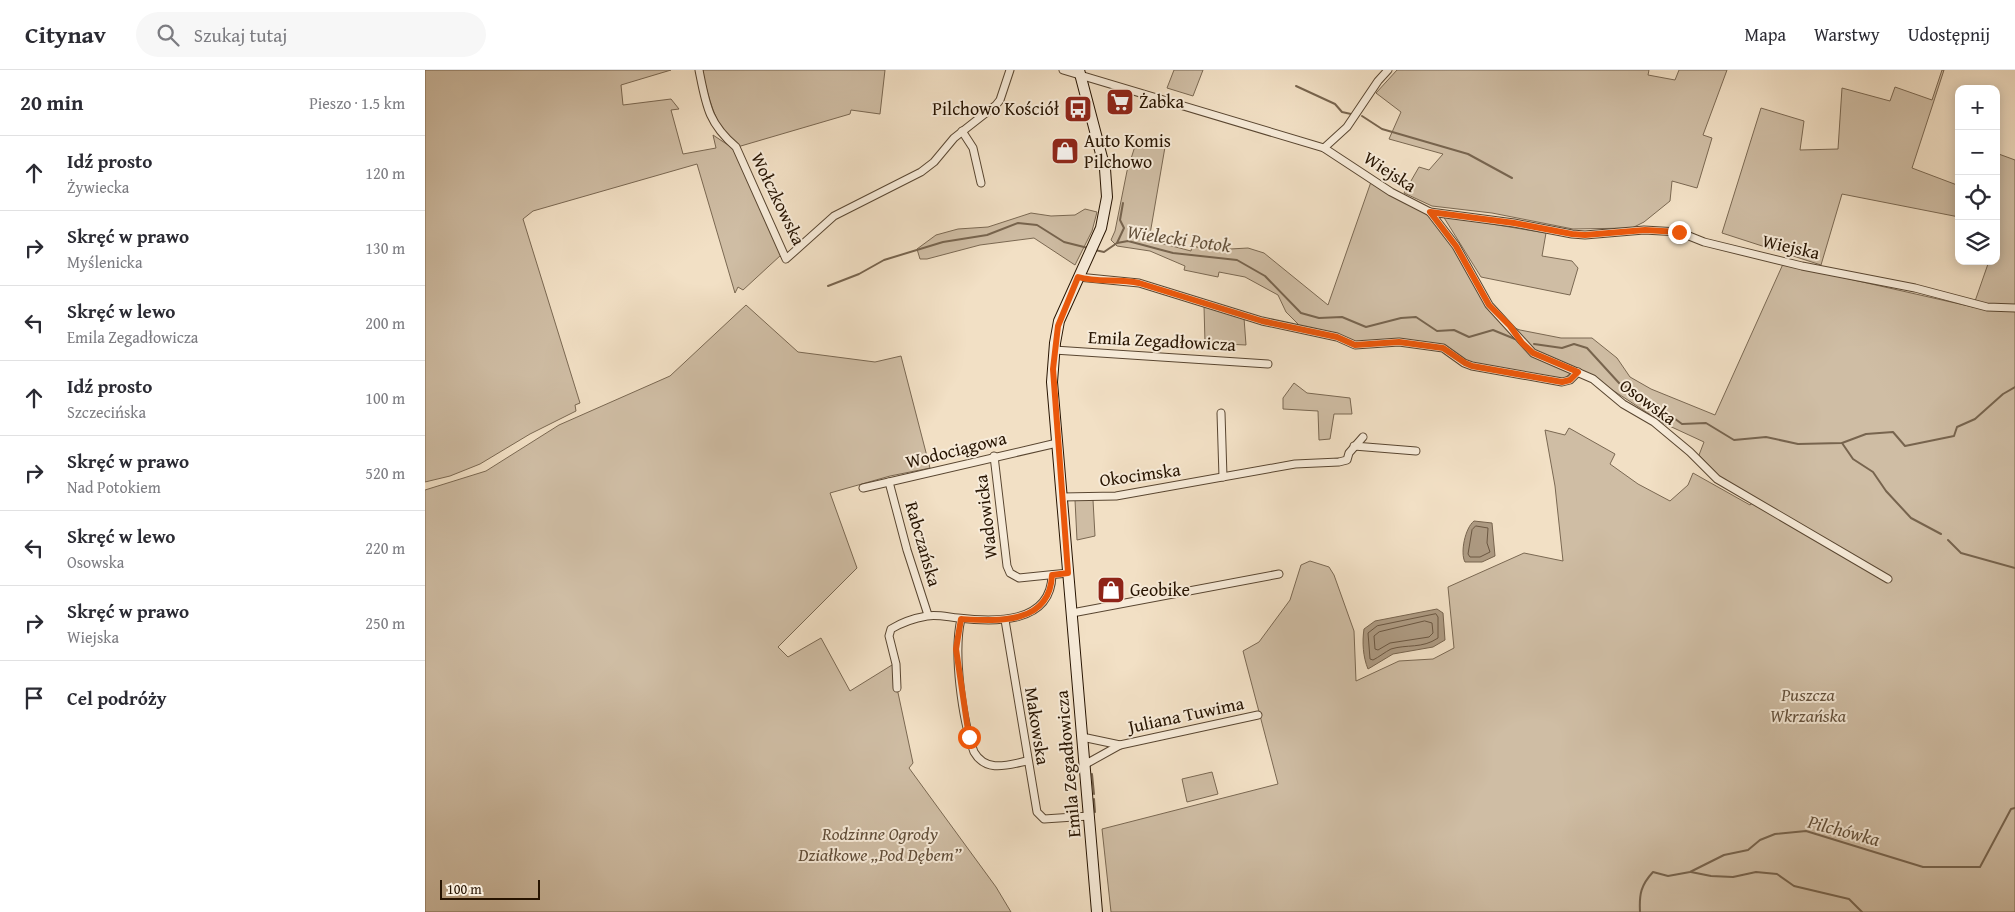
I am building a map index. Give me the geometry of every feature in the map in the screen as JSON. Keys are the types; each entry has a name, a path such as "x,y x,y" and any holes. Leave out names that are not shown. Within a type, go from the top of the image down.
{"main road":[{"name":"Emila Zegadłowicza","path":"1074,72 1105,170 1107,187 1106,212 1098,237 1062,314 1054,350 1053,369 1057,443 1097,912"}],"street":[{"name":"Wołczkowska","path":"699,70 712,122 721,134 736,147 786,260 834,216 921,172 934,162 962,131 996,105 1000,100 1009,70"},
{"path":"1324,148 1347,127 1378,81 1388,70"},
{"name":"Wiejska","path":"1074,72 1324,148 1391,192 1430,212 1514,223 1572,234 1585,235 1645,230 1679,232 1704,242 1802,266 1915,288 1987,307 2015,308"},
{"path":"962,131 973,148 981,183"},
{"name":"Osowska","path":"1430,212 1456,246 1489,305 1533,353 1593,379 1623,404 1654,422 1691,452 1720,481 1888,578"},
{"path":"1078,277 1090,280 1120,280 1139,283 1262,321 1337,337 1355,345 1399,342 1425,344 1443,348 1472,366 1562,382 1570,380 1578,372"},
{"name":"Emila Zegadłowicza","path":"1054,350 1268,364"},
{"path":"1221,413 1223,477"},
{"name":"Okocimska","path":"1062,497 1115,496 1297,464 1339,462 1347,460 1354,446 1363,437"},
{"name":"Wodociągowa","path":"863,488 994,456 1057,443"},
{"path":"1354,446 1416,451"},
{"name":"Wadowicka","path":"994,456 1009,571 1016,578 1068,573"},
{"name":"Rabczańska","path":"889,482 907,550 928,615"},
{"path":"1071,613 1279,574"},
{"path":"897,688 896,664 889,631 928,615 961,619 1005,620 1025,614 1043,604 1050,590 1052,575"},
{"path":"961,619 957,642 957,658 974,752 983,763 993,766 1027,761"},
{"name":"Makowska","path":"1005,620 1037,812 1040,817 1048,819 1089,816"},
{"name":"Juliana Tuwima","path":"1084,765 1120,744 1258,715"},
{"name":"Juliana Tuwima","path":"1082,737 1120,744"}],"green space":[{"path":"425,70 671,70 621,85 623,105 671,99 679,109 671,110 683,154 716,148 713,135 731,147 713,110 702,70 885,70 880,114 851,110 850,114 734,148 781,255 743,290 738,287 735,293 697,164 533,211 523,219 580,403 575,405 576,411 530,434 480,464 450,476 425,482"},
{"path":"1174,70 1203,70 1193,96 1167,88"},
{"path":"1397,70 1649,70 1648,75 1675,80 1679,70 1727,70 1703,135 1712,138 1697,188 1672,181 1670,201 1644,222 1632,228 1573,229 1492,213 1432,206 1404,193 1419,167 1429,170 1443,154 1389,139 1401,112 1376,93"},
{"path":"1942,70 1944,70 1912,168 1955,184 1955,216 1842,194 1821,265 1722,233 1761,108 1804,121 1800,150 1838,149 1842,88 1890,101 1895,87 1932,100"},
{"name":"Puszcza Wkrzańska","path":"1137,140 1165,147 1149,240 1191,251 1192,246 1212,250 1248,248 1264,253 1328,305 1372,179 1430,212 1501,323 1520,330 1561,338 1592,338 1617,358 1630,377 1651,389 1715,415 1783,264 1973,307 1988,265 2000,265 2000,154 2015,160 2015,912 1111,912 1102,829 1278,784 1243,651 1259,642 1290,600 1301,565 1310,561 1329,567 1334,575 1354,631 1356,681 1399,661 1433,659 1454,648 1448,587 1524,553 1563,561 1555,486 1545,430 1565,435 1569,428 1615,454 1610,464 1638,484 1670,501 1688,485 1693,473 1750,505 1756,500 1723,480 1699,455 1704,442 1663,423 1594,378 1576,369 1562,380 1470,363 1442,345 1361,343 1298,327 1298,324 1286,312 1278,295 1245,277 1219,272 1218,277 1184,270 1185,266 1150,251 1117,246 1111,240 1115,231 1127,171"},
{"path":"1085,209 1097,212 1092,231 1075,265 1034,238 980,245 927,259 920,259 917,249 936,235 958,229 988,227 1031,213 1051,216 1075,215"},
{"path":"1443,216 1546,233 1542,256 1572,261 1578,268 1570,295 1481,277"},
{"name":"Rodzinne Ogrody Działkowe „Pod Dębem”","path":"746,305 798,352 875,362 901,356 930,468 890,476 830,493 857,568 778,647 788,657 821,638 850,691 892,665 897,676 897,688 913,763 909,768 996,887 1011,912 425,912 425,490 486,471 559,425 670,376"},
{"path":"1204,306 1244,318 1246,345 1205,343"},
{"path":"1294,383 1307,393 1350,398 1352,414 1334,414 1330,439 1319,440 1318,411 1283,409 1283,398"},
{"path":"1075,500 1093,500 1095,536 1077,540"},
{"path":"1212,772 1218,794 1187,802 1182,779"}],"water":[{"path":"1474,521 1492,523 1495,556 1482,562 1465,562 1463,553 1464,541 1468,529"},
{"path":"1437,609 1443,613 1445,640 1433,647 1393,654 1368,669 1363,649 1364,629 1375,621"}],"waterway":[{"path":"1296,86 1335,104 1342,112 1351,114"},
{"path":"1362,116 1382,129 1468,154 1512,178"},
{"path":"1117,243 1124,228 1120,220 1123,203"},
{"name":"Wielecki Potok","path":"828,286 859,274 884,260 943,242 987,235 1018,223 1037,225 1064,242 1088,248"},
{"name":"Wielecki Potok","path":"1095,250 1104,252 1117,243 1128,241 1173,253 1237,260 1265,276 1301,313 1319,318 1342,317 1366,327 1401,318 1416,317 1437,331 1454,330 1469,337 1493,330 1515,339"},
{"name":"Wielecki Potok","path":"1534,344 1562,348 1574,344 1587,348 1619,383 1648,399 1682,424 1706,423 1734,440 1766,437 1798,444 1842,443 1866,434 1893,432 1905,446 1954,436 1957,427 1975,419 2003,394 2015,387"},
{"path":"1842,443 1853,459 1873,472 1886,491 1911,518 1941,534"},
{"path":"1948,540 1961,553 2015,568"},
{"path":"1092,774 1094,794"},
{"path":"1094,799 1095,812"},
{"name":"Pilchówka","path":"1640,912 1642,890 1653,872 1668,876 1690,872 1724,855 1748,850 1760,840 1775,834 1806,831 1923,867 1980,867 2011,809 2015,808"},
{"path":"1691,872 1711,876 1733,877 1756,872 1777,874 1794,886 1849,899 1862,912"}],"place":[{"name":"Żabka","path":"1120,102"},
{"name":"Pilchowo Kościół","path":"1078,109"},
{"name":"Auto Komis Pilchowo","path":"1065,151"},
{"name":"Geobike","path":"1111,590"}],"route":[{"path":"969,737 956,649 961,619 1005,620 1016,618 1043,604 1050,590 1052,575 1068,573 1053,401 1053,360 1058,326 1078,277 1090,280 1126,280 1139,283 1262,321 1337,337 1355,345 1399,342 1425,344 1443,348 1472,366 1505,370 1562,382 1575,377 1578,372 1533,353 1522,343 1510,326 1489,305 1456,246 1430,212 1514,223 1572,234 1585,235 1645,230 1679,232"}]}
